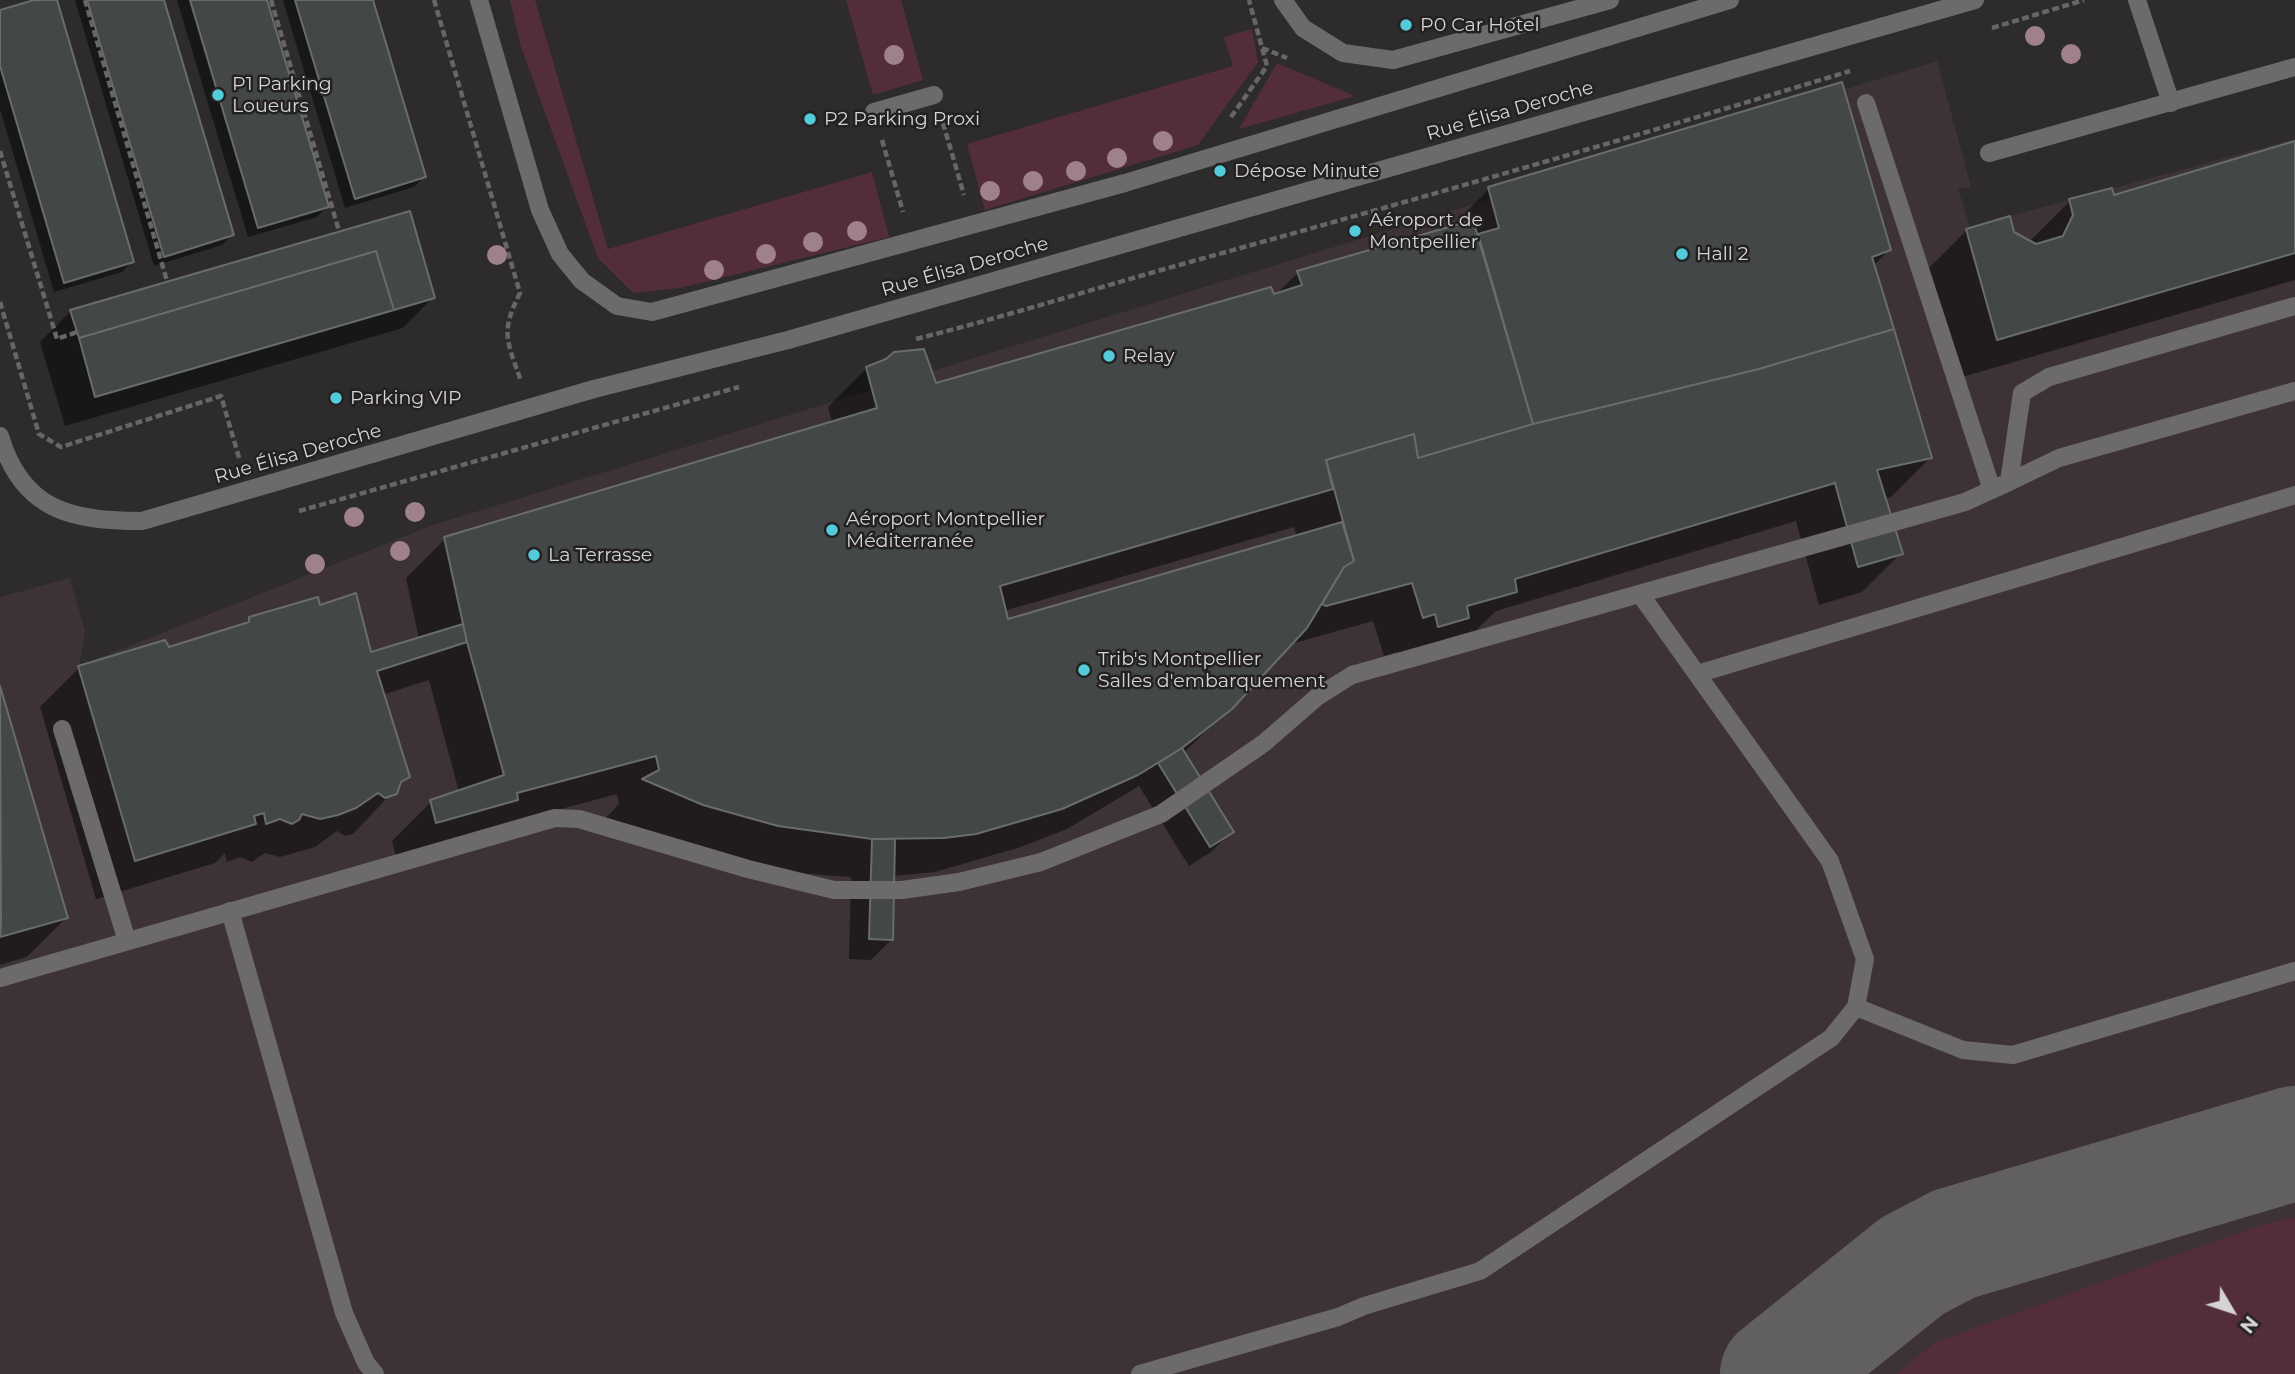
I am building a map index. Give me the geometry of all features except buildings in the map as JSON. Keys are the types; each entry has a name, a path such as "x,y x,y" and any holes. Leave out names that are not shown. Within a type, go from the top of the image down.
{"street":[{"name":"Rue Élisa Deroche","path":"479,0 540,210 560,254 582,281 617,306 652,312 986,223 1730,0"},
{"path":"1283,0 1303,28 1343,54 1393,60 1610,0"},
{"name":"Rue Élisa Deroche","path":"0,436 21,483 45,505 103,521 142,521 530,408 788,340 1975,0"},
{"path":"2137,0 2171,103"},
{"path":"1989,153 2295,66"},
{"path":"874,113 934,95"},
{"path":"1866,103 1992,490"},
{"path":"2009,482 2022,393 2049,377 2295,306"},
{"path":"0,978 555,818 579,819 748,869 834,890 902,890 959,882 1041,862 1161,814 1264,743 1317,697 1352,675 1965,502 2059,457 2295,391"},
{"path":"1697,674 2295,495"},
{"path":"1140,1374 1338,1317 1364,1306 1480,1271 1831,1038 1856,1007 1865,959 1830,861 1640,594"},
{"path":"62,729 127,941"},
{"path":"230,911 344,1313 366,1363 374,1374"},
{"path":"1856,1007 1963,1050 2013,1055 2295,971"}],"path":[{"path":"85,0 167,281"},
{"path":"271,0 339,231"},
{"path":"434,0 520,293 506,322 509,346 530,408"},
{"path":"1203,158 1267,66 1249,0"},
{"path":"1978,32 2084,0"},
{"path":"904,341 1000,318 1151,273 1436,195 1859,69"},
{"path":"0,150 57,340 77,332"}],"shaded area":[{"path":"510,0 535,0 608,249 872,172 889,237 680,288 633,293 598,258 521,47"},
{"path":"846,0 901,0 923,80 873,95"},
{"path":"1252,29 1258,62 1198,145 985,210 967,144 1233,66 1224,37"},
{"path":"1937,61 1971,187 1958,189 1970,227 2295,139 2295,1374 0,1374 0,597 70,578 85,631 79,666 433,525"},
{"path":"1277,63 1355,96 1239,129"},
{"path":"2295,1218 2295,1374 1897,1374 1936,1342 2263,1224"}],"taxiway":[{"path":"1777,1374 1912,1266 1954,1244 2295,1143"}],"place":[{"name":"P0 Car Hotel","path":"1406,25"},
{"name":"P1 Parking Loueurs","path":"218,95"},
{"name":"P2 Parking Proxi","path":"810,119"},
{"name":"Dépose Minute","path":"1220,171"},
{"name":"Aéroport de Montpellier","path":"1355,231"},
{"name":"Hall 2","path":"1682,254"},
{"name":"Relay","path":"1109,356"},
{"name":"Parking VIP","path":"336,398"},
{"name":"Aéroport Montpellier Méditerranée","path":"832,530"},
{"name":"La Terrasse","path":"534,555"},
{"name":"Trib's Montpellier Salles d'embarquement","path":"1084,670"}]}
